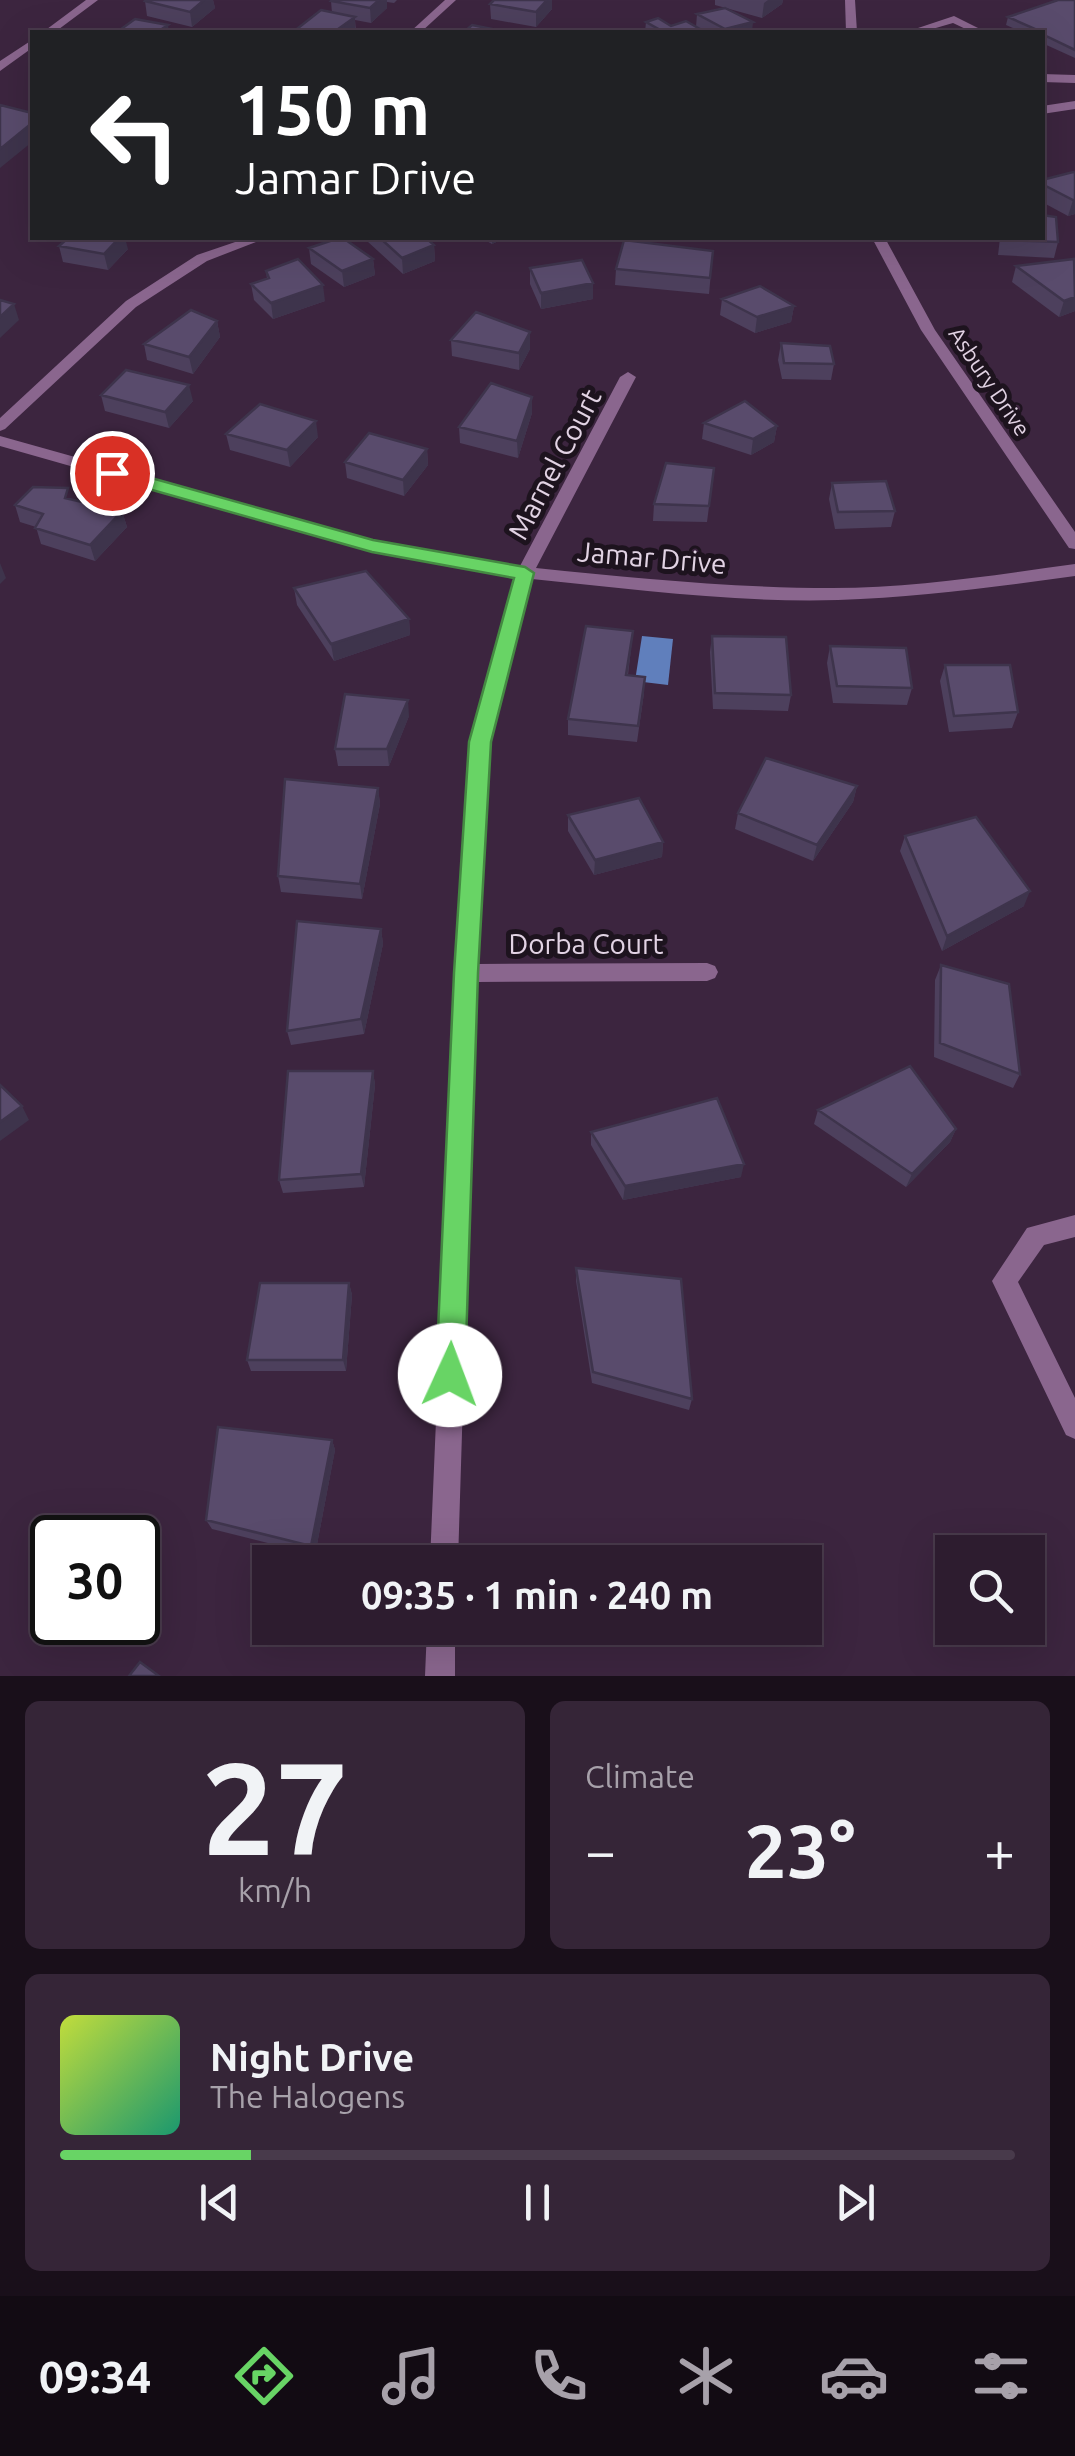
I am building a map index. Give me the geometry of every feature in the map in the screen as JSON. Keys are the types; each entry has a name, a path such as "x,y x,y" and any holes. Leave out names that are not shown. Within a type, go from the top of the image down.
{"street":[{"path":"51,30 93,0"},
{"path":"418,30 451,0"},
{"path":"850,0 852,30"},
{"path":"918,30 954,19 976,30"},
{"path":"0,67 30,45"},
{"path":"1045,65 1073,79"},
{"path":"1045,78 1073,79"},
{"path":"1045,110 1075,105"},
{"path":"0,426 131,304 202,258 253,240"},
{"name":"Asbury Drive","path":"879,240 928,330 1075,544"},
{"name":"Marnel Court","path":"445,1545 466,973 480,742 525,573 628,378"},
{"name":"Jamar Drive","path":"0,441 372,546 525,573 701,590 836,594 973,584 1075,570"},
{"name":"Dorba Court","path":"466,973 707,972"},
{"path":"1075,1226 1036,1236 1004,1282 1075,1426"},
{"path":"440,1676 441,1645"}],"water":[{"path":"642,636 673,639 668,685 635,681"}],"building":[{"path":"146,0 204,0 190,12"},
{"path":"332,0 379,0 370,8"},
{"path":"494,0 547,0 536,12 490,4"},
{"path":"1058,0 1075,0 1075,50 1045,35 1045,30 1008,17"},
{"path":"725,8 753,22 725,29 697,14"},
{"path":"321,10 355,17 337,30 296,30"},
{"path":"658,18 671,26 686,21 702,30 660,30 646,22"},
{"path":"135,19 168,25 160,30 120,30"},
{"path":"472,25 497,30 466,30"},
{"path":"0,105 30,112 30,125 0,149"},
{"path":"1075,173 1075,200 1045,186 1045,179"},
{"path":"1045,215 1056,217 1058,242 1002,240 1045,240"},
{"path":"66,240 117,240 104,254 59,246"},
{"path":"346,240 373,259 342,271 309,248"},
{"path":"382,240 428,240 434,245 402,258"},
{"path":"624,240 713,251 710,278 616,269"},
{"path":"298,259 323,285 271,303 251,284 269,278 266,271"},
{"path":"1074,259 1075,297 1064,301 1016,266"},
{"path":"582,260 593,283 541,293 530,268"},
{"path":"760,286 794,306 757,317 722,299"},
{"path":"0,300 14,304 0,317"},
{"path":"191,310 217,321 189,357 144,344"},
{"path":"476,312 530,332 519,353 451,340"},
{"path":"781,343 830,346 834,364 784,363"},
{"path":"126,370 189,385 165,412 101,395"},
{"path":"491,383 532,397 517,441 459,427"},
{"path":"745,401 777,426 753,439 704,423"},
{"path":"260,404 316,421 287,450 226,434"},
{"path":"369,433 427,449 403,480 345,462"},
{"path":"666,463 714,468 709,506 654,504"},
{"path":"886,481 895,511 838,512 832,483"},
{"path":"33,487 68,488 65,498 122,511 90,545 35,528 43,514 15,505"},
{"path":"366,571 409,619 331,644 294,588"},
{"path":"586,626 633,631 626,675 645,677 638,726 568,719"},
{"path":"712,636 786,637 791,695 715,693"},
{"path":"830,646 906,648 912,688 837,686"},
{"path":"945,665 1010,665 1018,712 954,716"},
{"path":"345,694 408,700 387,749 335,749"},
{"path":"766,758 857,786 817,845 738,813"},
{"path":"285,779 378,788 360,884 278,876"},
{"path":"639,798 663,842 595,860 568,815"},
{"path":"976,817 1030,891 947,936 905,836"},
{"path":"297,921 381,929 361,1019 287,1031"},
{"path":"941,965 1009,984 1020,1074 940,1043"},
{"path":"910,1066 956,1129 912,1174 818,1110"},
{"path":"288,1071 373,1071 361,1174 279,1180"},
{"path":"0,1085 22,1106 0,1122"},
{"path":"717,1098 744,1164 625,1186 591,1132"},
{"path":"576,1268 681,1279 692,1399 593,1372"},
{"path":"260,1283 349,1283 343,1360 247,1360"},
{"path":"218,1427 332,1440 311,1545 206,1520"},
{"path":"140,1662 159,1676 129,1676"}],"route":[{"path":"112,473 372,546 525,573 480,742 466,973 450,1375"}]}
